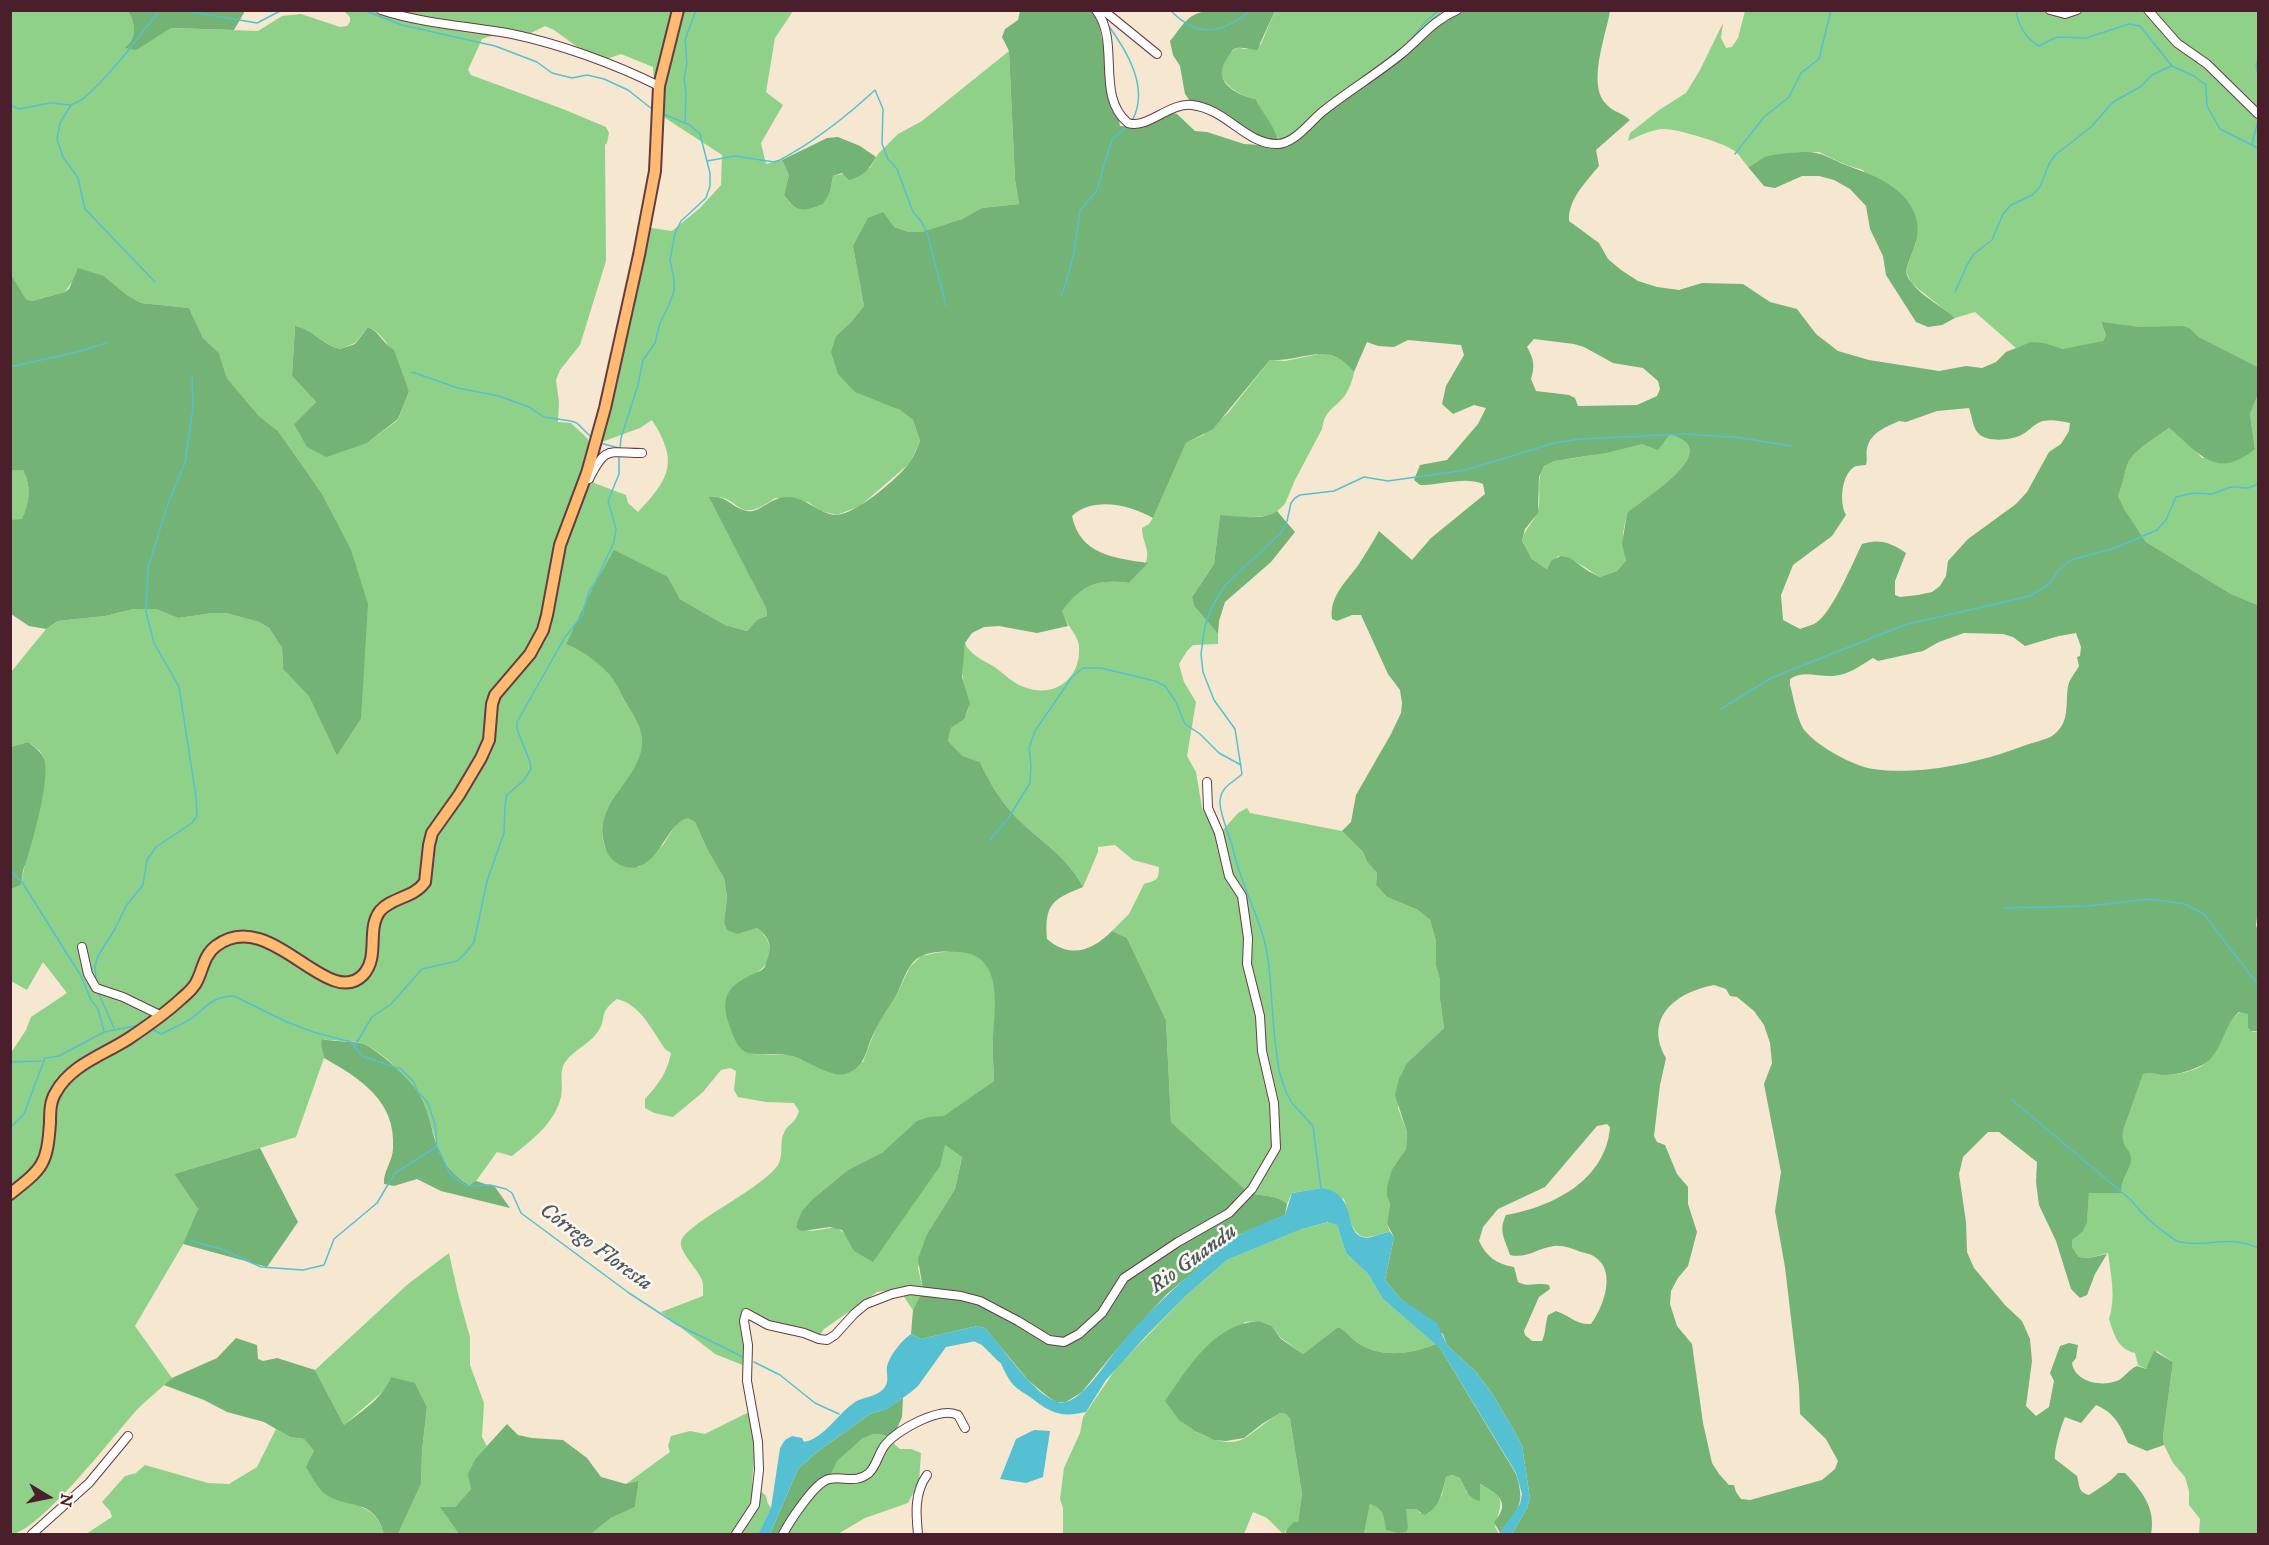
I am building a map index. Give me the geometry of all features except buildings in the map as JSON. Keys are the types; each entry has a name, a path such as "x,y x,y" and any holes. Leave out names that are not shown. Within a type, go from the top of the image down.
{"main road":[{"path":"10,1194 35,1174 45,1160 48,1150 52,1100 65,1079 95,1057 146,1026 181,999 195,985 211,951 221,943 236,937 256,939 299,959 326,978 340,984 354,982 365,972 372,957 377,916 385,906 412,894 425,882 432,833 459,795 486,747 495,695 521,666 538,640 547,615 560,544 580,493 604,408 653,188 659,86 678,10"}],"street":[{"path":"381,10 434,23 484,29 536,40 629,71 659,86"},
{"path":"1096,10 1105,26 1113,98 1120,116 1128,123 1140,124 1178,106 1189,104 1218,112 1256,139 1275,144 1289,141 1324,111 1402,53 1435,22 1457,10"},
{"path":"1103,10 1157,54"},
{"path":"2050,10 2065,14 2078,10"},
{"path":"2148,10 2177,43 2207,64 2259,114"},
{"path":"580,493 603,455 620,452 642,453"},
{"path":"736,1534 755,1505 758,1486 759,1448 747,1381 748,1345 744,1321 746,1313 768,1324 827,1340 866,1304 910,1290 961,1296 980,1301 1049,1340 1067,1341 1079,1334 1102,1313 1124,1278 1178,1242 1229,1213 1255,1185 1276,1148 1274,1102 1262,1051 1260,1016 1247,964 1248,938 1242,896 1229,876 1219,833 1208,808 1208,782"},
{"path":"82,947 87,974 96,988 123,997 160,1015"},
{"path":"783,1534 796,1511 824,1481 834,1478 863,1477 873,1468 885,1445 910,1427 936,1413 947,1412 958,1415 965,1428"},
{"path":"32,1534 89,1483 128,1436"},
{"path":"918,1534 916,1508 919,1488 927,1475"}],"green space":[{"path":"245,10 234,30 171,28 136,50 125,48 134,34 128,11"},
{"path":"1224,10 1275,11 1257,50 1234,49 1223,66 1222,74 1228,86 1233,90 1256,99 1276,133 1278,146 1283,147 1292,143 1303,129 1380,70 1431,25 1460,10 1610,11 1599,60 1598,86 1601,97 1607,105 1630,120 1596,150 1599,166 1571,205 1569,221 1599,243 1608,259 1638,281 1679,290 1702,283 1743,284 1770,302 1797,309 1816,334 1838,351 1869,360 1939,371 1966,366 1982,368 1996,362 2006,352 2031,342 2063,349 2103,341 2106,335 2101,322 2140,327 2183,326 2191,329 2199,337 2258,367 2258,394 2250,414 2255,449 2229,463 2218,463 2199,454 2169,428 2131,458 2118,496 2146,542 2231,594 2258,605 2258,911 2256,925 2258,932 2258,1031 2251,1031 2248,1028 2248,1014 2239,1012 2233,1018 2217,1050 2206,1063 2174,1074 2143,1074 2123,1131 2123,1142 2131,1159 2121,1193 2089,1193 2087,1223 2082,1232 2072,1240 2072,1247 2079,1257 2089,1258 2107,1254 2095,1274 2087,1295 2080,1298 2071,1289 2056,1241 2039,1205 2036,1182 2037,1162 1999,1132 1988,1132 1963,1157 1959,1174 1966,1222 1967,1252 1974,1268 2005,1305 2022,1321 2030,1339 2032,1361 2026,1406 2036,1416 2049,1407 2054,1381 2050,1373 2060,1346 2069,1343 2078,1345 2076,1358 2072,1363 2074,1370 2084,1379 2097,1383 2119,1380 2137,1366 2146,1369 2154,1351 2173,1362 2163,1436 2164,1445 2147,1451 2128,1443 2116,1420 2096,1405 2081,1423 2065,1417 2056,1450 2055,1459 2077,1476 2081,1491 2085,1494 2089,1495 2118,1473 2125,1473 2146,1500 2151,1516 2151,1534 1512,1534 1530,1499 1522,1445 1494,1396 1476,1372 1447,1345 1443,1334 1401,1299 1385,1280 1394,1237 1387,1224 1390,1204 1387,1187 1392,1169 1406,1149 1407,1132 1395,1095 1399,1079 1407,1063 1444,1028 1440,980 1436,966 1436,941 1430,920 1418,910 1387,897 1376,885 1377,873 1367,862 1363,852 1342,831 1351,822 1356,795 1401,713 1400,690 1388,674 1361,615 1352,615 1337,621 1332,619 1336,596 1379,531 1412,560 1431,538 1485,494 1483,484 1476,482 1460,481 1420,485 1414,480 1420,465 1447,460 1478,424 1486,408 1474,405 1453,414 1442,404 1446,386 1464,355 1461,345 1408,340 1394,347 1378,346 1367,342 1354,372 1335,356 1325,354 1270,360 1213,429 1186,443 1153,518 1123,506 1101,504 1090,506 1072,516 1076,529 1091,547 1112,556 1148,563 1129,583 1099,583 1083,590 1062,611 1068,626 1037,633 999,626 984,627 972,633 965,643 962,677 970,704 964,719 951,728 948,741 963,756 980,762 994,789 1007,807 1021,823 1068,865 1083,887 1064,895 1053,904 1047,918 1047,939 1072,951 1097,944 1112,931 1127,938 1166,1020 1171,1122 1249,1193 1274,1197 1287,1204 1285,1215 1238,1235 1167,1294 1121,1344 1082,1392 1066,1402 1056,1402 1028,1380 985,1328 977,1326 921,1339 911,1334 913,1310 923,1290 918,1259 927,1234 955,1189 962,1157 945,1145 940,1166 873,1262 854,1251 842,1230 830,1227 802,1231 796,1226 802,1211 815,1197 848,1170 883,1152 917,1121 944,1116 994,1081 994,984 983,962 973,955 958,952 930,953 917,959 908,969 896,996 872,1037 864,1058 854,1070 848,1073 834,1074 788,1055 747,1053 738,1045 731,1031 727,1018 726,997 739,982 765,967 770,950 769,942 757,928 738,934 727,930 724,922 727,897 724,878 695,822 688,818 681,821 652,857 637,867 630,868 621,865 607,852 603,839 606,813 634,769 639,758 642,739 632,713 608,673 595,661 566,644 593,587 614,550 668,577 680,599 725,625 747,631 758,619 767,616 766,608 709,497 721,498 742,509 752,511 777,499 789,497 802,500 824,512 836,515 854,509 865,502 905,469 920,441 913,420 900,410 855,392 838,374 831,352 836,336 864,306 853,246 868,218 883,212 894,227 909,232 922,232 962,219 982,208 1019,204 1015,180 1009,51 1002,37 1005,29 1018,20 1020,11 1096,11 1120,126 1142,127 1172,113 1177,114 1195,131 1207,132 1244,144 1260,145 1221,115 1196,109 1185,94 1180,66 1173,55 1170,41 1188,19 1196,14","holes":["1534,339 1584,347 1613,363 1643,368 1658,381 1660,389 1657,396 1637,405 1578,406 1575,398 1569,395 1536,391 1531,379 1533,366 1527,347","1969,408 1977,432 1988,439 2001,440 2019,436 2043,421 2070,423 2069,431 2061,444 2049,452 2027,492 2016,504 1968,539 1948,561 1946,576 1940,586 1932,592 1900,597 1895,595 1895,581 1906,553 1885,542 1868,542 1862,544 1834,600 1821,619 1800,629 1783,620 1781,595 1793,565 1832,536 1846,515 1842,496 1847,475 1856,466 1866,465 1868,445 1877,433 1899,421 1906,422 1937,411","1670,434 1686,442 1689,455 1676,474 1627,513 1622,544 1626,560 1617,571 1600,577 1570,558 1561,556 1552,560 1547,569 1532,559 1522,541 1525,529 1538,513 1539,477 1544,466 1554,461 1606,453 1642,444 1658,450","1964,633 2003,634 2013,637 2025,646 2076,633 2081,647 2080,656 2077,657 2079,666 2068,686 2065,719 2058,731 2052,736 1971,762 1931,769 1892,771 1865,767 1837,755 1819,744 1803,728 1796,710 1790,679 1805,674 1827,676 1844,674 1873,658 1878,661 1923,651 1939,642","1714,985 1726,989 1730,996 1737,997 1754,1011 1764,1025 1770,1043 1772,1063 1764,1084 1781,1172 1775,1211 1785,1267 1799,1386 1800,1414 1826,1439 1838,1461 1835,1469 1822,1480 1750,1500 1741,1499 1734,1485 1729,1485 1712,1463 1703,1423 1692,1344 1677,1326 1670,1304 1671,1291 1688,1266 1697,1232 1688,1204 1688,1187 1677,1174 1665,1145 1657,1142 1654,1136 1660,1085 1666,1058 1658,1031 1667,1009 1687,994","1607,1124 1610,1127 1606,1146 1599,1162 1574,1188 1542,1205 1506,1215 1503,1235 1510,1255 1522,1256 1548,1247 1564,1247 1593,1256 1602,1263 1607,1280 1600,1309 1591,1324 1577,1321 1556,1311 1548,1315 1542,1341 1532,1341 1524,1331 1539,1297 1550,1289 1549,1285 1526,1285 1518,1282 1514,1267 1492,1258 1479,1241 1483,1227 1498,1209 1545,1187 1597,1126"]},
{"path":"11,11 128,11 134,28 128,45 143,45 171,28 258,31 282,16 301,14 340,27 347,26 350,17 344,11 793,11 775,38 766,92 783,105 761,143 766,164 782,160 789,175 784,195 790,203 830,192 833,176 870,168 878,154 898,134 922,121 1009,51 1015,180 1019,204 982,208 962,219 923,232 909,232 894,227 853,246 864,306 836,336 881,401 900,410 913,420 920,441 910,463 860,506 837,515 821,511 808,502 775,498 752,510 745,510 720,497 710,497 766,608 767,616 758,619 747,631 725,625 680,599 668,577 600,575 566,644 589,656 609,673 619,687 641,732 642,746 637,766 604,817 602,830 604,844 609,855 622,864 639,867 663,845 677,823 688,817 695,822 724,878 727,897 724,922 738,934 757,928 769,945 770,957 763,968 757,972 754,1054 790,1055 817,1066 863,1062 878,1023 894,1000 910,967 921,956 944,952 969,953 983,960 989,967 996,998 993,1045 994,1081 944,1117 929,1117 883,1152 848,1170 815,1197 796,1225 798,1229 812,1231 836,1227 845,1234 851,1245 945,1145 962,1156 955,1189 927,1234 918,1268 923,1290 913,1310 900,1291 877,1292 824,1329 817,1340 748,1318 751,1350 745,1366 715,1354 661,1312 703,1296 702,1280 683,1250 681,1242 695,1226 769,1175 778,1165 783,1137 799,1111 794,1103 766,1102 738,1097 734,1090 736,1071 730,1068 721,1070 703,1092 673,1117 654,1113 645,1108 645,1099 661,1078 671,1053 665,1049 639,1012 625,1002 617,999 607,1008 597,1033 566,1061 562,1069 561,1097 548,1123 512,1156 497,1152 476,1181 469,1185 446,1164 424,1108 411,1086 395,1066 364,1044 323,1039 321,1046 324,1058 296,1137 174,1174 198,1209 185,1241 135,1326 172,1378 134,1413 56,1502 23,1530 11,1534 11,1053 26,1030 31,1017 67,993 43,962 27,990 11,981 10,889 21,885 44,759 40,751 28,742 11,747 11,672 46,629 58,621 105,616 134,609 156,609 178,618 226,613 259,622 269,628 282,648 283,669 309,695 337,756 361,719 330,510 321,492 278,431 259,416 227,378 219,353 203,338 189,308 141,303 104,276 71,283 65,292 32,301 26,299 10,275","holes":["545,26 598,62 621,54 653,67 656,112 722,155 721,185 700,208 672,231 645,227 599,443 640,428 652,420 666,447 667,469 664,479 638,512 628,503 626,495 594,483 588,439 571,423 558,422 559,402 556,380 560,370 580,345 606,261 605,145 609,133 606,127 471,75 468,70 482,39 500,35 519,39","295,326 305,329 340,349 355,343 368,327 376,331 393,355 409,392 398,420 367,443 354,446 294,424 316,402 292,376"]},
{"path":"1275,11 1460,11 1292,143 1278,147 1256,99 1238,93 1221,74 1221,66 1225,58 1234,50 1247,49 1261,44"},
{"path":"1745,11 2258,11 2258,367 2199,337 2191,329 2101,323 2106,335 2103,341 2069,349 2037,343 2016,348 1975,312 1955,318 1911,283 1906,271 1916,242 1863,170 1846,165 1819,152 1784,154 1748,167 1731,148 1701,137 1664,129 1646,133 1628,141 1630,133 1659,110 1686,93 1723,23 1721,38 1726,48 1732,47 1738,38"},
{"path":"838,137 860,146 876,157 868,169 858,177 849,180 842,173 833,176 830,192 823,204 806,209 797,208 784,195 789,175 782,160 827,138"},
{"path":"1804,152 1822,155 1869,174 1899,192 1913,210 1918,229 1906,271 1908,278 1919,290 1955,318 1942,325 1928,327 1916,322 1886,275 1883,256 1870,229 1866,206 1850,189 1834,180 1819,176 1802,176 1775,188 1764,186 1748,167 1769,156"},
{"path":"78,268 104,276 141,303 189,308 203,338 219,353 227,378 259,416 278,431 321,492 351,550 368,604 361,719 337,756 309,696 283,669 282,648 269,628 259,622 226,613 178,618 156,609 134,609 105,616 58,621 46,629 29,626 11,614 11,520 22,519 29,495 28,483 23,470 11,470 11,275 26,299 32,301 65,292 69,289"},
{"path":"295,326 301,327 340,349 355,344 368,327 376,332 394,350 409,392 398,419 367,443 326,457 307,447 294,424 316,402 292,376"},
{"path":"1324,353 1345,360 1354,372 1353,379 1343,398 1327,414 1322,429 1285,504 1273,515 1243,518 1220,515 1214,564 1192,597 1194,606 1218,634 1218,644 1193,645 1179,664 1184,682 1196,702 1187,756 1196,772 1202,808 1217,834 1238,813 1247,808 1250,813 1342,831 1363,852 1367,862 1377,873 1376,885 1387,897 1418,910 1430,920 1436,941 1436,966 1440,980 1444,1028 1407,1063 1398,1108 1407,1132 1406,1149 1392,1169 1387,1196 1390,1204 1387,1224 1390,1232 1367,1237 1357,1233 1344,1199 1322,1188 1292,1193 1287,1204 1274,1197 1249,1193 1171,1122 1166,1020 1127,938 1112,931 1129,914 1144,884 1154,881 1157,877 1159,867 1133,860 1115,845 1098,847 1083,887 1068,865 1021,823 1007,807 994,789 980,762 963,756 948,741 951,728 965,716 969,706 962,674 965,643 973,654 1020,685 1035,690 1046,690 1063,684 1075,668 1079,647 1077,638 1062,610 1083,589 1099,583 1129,583 1144,567 1147,553 1142,528 1153,518 1186,443 1203,435 1228,413 1270,360 1285,361"},
{"path":"2258,394 2258,605 2231,594 2146,542 2124,510 2118,496 2131,458 2169,428 2202,458 2255,449 2250,414"},
{"path":"1670,434 1686,442 1689,455 1676,474 1627,513 1623,533 1626,560 1617,571 1600,577 1564,557 1558,556 1547,569 1532,559 1522,541 1539,508 1540,479 1545,465 1554,461 1619,449"},
{"path":"11,470 23,470 28,483 28,501 22,520 11,520"},
{"path":"1277,511 1295,532 1271,562 1225,602 1219,621 1218,634 1194,606 1192,597 1214,564 1220,515 1258,517"},
{"path":"28,742 39,751 44,759 45,782 21,885 11,889 11,747"},
{"path":"2243,1011 2248,1014 2248,1028 2253,1032 2258,1031 2258,1534 2199,1534 2200,1519 2189,1505 2189,1491 2185,1477 2173,1463 2164,1445 2163,1436 2173,1362 2157,1351 2146,1369 2138,1365 2135,1353 2121,1345 2109,1319 2113,1295 2108,1253 2089,1258 2079,1257 2072,1247 2072,1240 2085,1224 2089,1193 2121,1192 2121,1182 2130,1164 2122,1141 2123,1131 2143,1073 2174,1074 2202,1066 2215,1052 2232,1021"},
{"path":"322,1039 364,1044 398,1069 419,1094 438,1148 448,1167 469,1185 476,1181 495,1187 510,1208 441,1191 417,1179 394,1186 384,1184 393,1148 389,1117 374,1093 363,1083 324,1058"},
{"path":"260,1148 298,1222 267,1267 183,1244 198,1209 174,1174"},
{"path":"1329,1222 1337,1225 1346,1253 1368,1274 1383,1299 1436,1344 1408,1352 1379,1352 1361,1345 1338,1327 1303,1354 1281,1338 1272,1326 1259,1321 1245,1322 1174,1412 1196,1432 1227,1442 1245,1438 1280,1413 1286,1414 1290,1419 1302,1494 1298,1523 1283,1534 1267,1518 1253,1512 1244,1534 1063,1534 1063,1508 1060,1499 1064,1468 1080,1433 1083,1417 1117,1367 1190,1292 1227,1260 1302,1229"},
{"path":"449,1253 470,1337 470,1365 484,1403 482,1437 487,1446 476,1458 471,1489 455,1507 441,1508 459,1534 398,1534 421,1484 427,1407 415,1383 388,1387 344,1425 315,1370 408,1284"},
{"path":"1259,1321 1272,1326 1281,1339 1303,1354 1338,1327 1361,1345 1379,1352 1408,1352 1436,1344 1516,1474 1520,1500 1516,1511 1500,1533 1494,1522 1502,1509 1497,1495 1480,1484 1480,1501 1476,1500 1467,1492 1460,1478 1452,1475 1446,1477 1440,1499 1429,1512 1424,1515 1416,1509 1406,1509 1408,1528 1406,1532 1386,1530 1382,1514 1378,1508 1370,1504 1364,1534 1285,1534 1294,1522 1298,1522 1302,1494 1290,1419 1286,1414 1280,1413 1244,1438 1214,1440 1179,1420 1165,1401 1193,1362 1215,1339 1228,1330"},
{"path":"236,1338 257,1345 258,1359 263,1361 277,1358 315,1370 344,1425 378,1398 391,1377 415,1383 427,1407 421,1484 398,1534 384,1534 380,1522 367,1509 334,1499 322,1492 306,1467 314,1451 304,1439 290,1437 264,1422 227,1412 204,1400 164,1385 172,1378 217,1358"},
{"path":"903,1398 902,1417 892,1440 884,1435 873,1434 862,1439 837,1461 831,1474 799,1509 786,1534 770,1534 798,1469 817,1452 870,1414 887,1409"},
{"path":"753,1410 763,1449 754,1460 752,1483 766,1496 771,1508 758,1534 591,1534 611,1518 635,1507 639,1482 626,1484 670,1452 668,1446 671,1436 690,1431 705,1434"},
{"path":"507,1424 518,1435 563,1440 587,1458 601,1477 626,1484 639,1481 635,1507 611,1518 591,1534 459,1534 440,1507 455,1507 471,1489 468,1474 476,1458"},
{"path":"276,1429 290,1437 304,1439 361,1507 376,1518 384,1534 86,1534 112,1517 102,1502 125,1476 136,1473 145,1465 208,1483 229,1484 257,1467"},
{"path":"873,1434 884,1435 900,1449 911,1449 921,1453 919,1482 908,1503 865,1518 838,1534 786,1534 799,1509 831,1474 836,1461 862,1439"},
{"path":"1452,1475 1460,1478 1467,1493 1479,1489 1479,1484 1498,1496 1500,1505 1495,1527 1499,1534 1364,1534 1370,1503 1379,1509 1385,1518 1407,1519 1406,1509 1429,1513 1442,1495 1446,1477"}],"water":[{"path":"1322,1188 1341,1197 1356,1233 1365,1238 1390,1232 1394,1237 1385,1280 1401,1299 1437,1323 1447,1345 1476,1372 1494,1396 1522,1445 1530,1499 1512,1534 1499,1534 1520,1504 1522,1494 1516,1473 1440,1348 1383,1299 1368,1274 1346,1253 1337,1225 1328,1222 1302,1229 1227,1260 1190,1292 1146,1336 1106,1380 1086,1412 1056,1413 1017,1389 995,1353 981,1340 946,1347 918,1386 911,1392 888,1409 870,1414 817,1452 798,1469 770,1534 758,1534 771,1508 780,1448 785,1440 792,1436 802,1438 804,1442 811,1440 825,1431 855,1402 880,1392 887,1383 887,1367 890,1358 911,1334 921,1339 977,1326 985,1328 1029,1381 1048,1398 1066,1402 1075,1398 1092,1382 1138,1324 1220,1248 1244,1232 1285,1215 1292,1193"},
{"path":"1034,1430 1050,1431 1043,1477 1026,1483 1000,1479 1016,1439"}],"waterway":[{"path":"155,282 85,209 78,178 63,157 57,139 60,123 71,105 83,99 100,83 160,10"},
{"path":"180,10 257,23 282,10"},
{"path":"363,10 402,25 495,46 537,62 552,73 572,78 587,75 604,79 628,90 652,109"},
{"path":"685,121 684,79 687,63 685,40 696,10"},
{"path":"1170,10 1190,26 1210,30 1230,24 1251,10"},
{"path":"1368,74 1408,43 1427,20 1439,10"},
{"path":"1735,154 1764,117 1789,97 1801,73 1819,59 1831,10"},
{"path":"2016,10 2023,31 2039,46 2057,37 2086,38 2129,24 2140,26 2172,66 2194,76 2206,85 2207,106 2220,129 2258,148"},
{"path":"1108,25 1134,70 1139,94 1133,119"},
{"path":"2258,60 2256,66 2258,74"},
{"path":"1955,292 1974,254 1992,240 2003,214 2011,205 2032,195 2040,187 2055,155 2091,127 2113,102 2140,87 2152,75 2171,66"},
{"path":"707,161 735,156 774,162 780,160 830,128 875,90 883,109 882,144 888,159 897,169 913,212 927,233 946,305"},
{"path":"10,105 19,109 50,103 71,105"},
{"path":"620,450 621,438 638,385 643,360 655,343 660,323 674,291 670,260 675,233 681,221 706,198 710,186 710,173 700,134 690,125 663,114"},
{"path":"2252,143 2258,121"},
{"path":"1062,295 1074,254 1080,210 1096,192 1112,139 1128,126"},
{"path":"10,367 106,343"},
{"path":"412,372 458,388 499,396 529,407 544,417 577,423 591,437"},
{"path":"96,981 95,966 98,956 126,906 143,885 147,860 156,847 192,823 197,816 179,687 154,643 146,612 148,567 169,501 185,463 193,407 192,377"},
{"path":"1321,1189 1313,1126 1292,1103 1280,1074 1265,945 1241,877 1220,806 1223,792 1242,774 1235,729 1214,700 1203,672 1201,654 1205,626 1211,609 1225,585 1281,533 1287,521 1291,503 1295,498 1300,495 1334,491 1364,477 1388,481 1466,470 1554,443 1580,439 1686,434 1735,437 1792,446"},
{"path":"600,443 619,448"},
{"path":"354,1047 372,1017 391,1004 422,969 457,961 474,942 487,881 504,833 507,795 524,780 531,769 517,729 517,722 565,637 582,616 589,591 614,542 616,529 608,501 619,474 619,455"},
{"path":"1721,709 1771,678 1904,625 2030,596 2049,584 2060,569 2071,560 2115,548 2157,530 2166,520 2176,497 2193,493 2212,494 2231,487 2248,488 2258,484"},
{"path":"990,840 1009,817 1030,783 1029,748 1035,731 1072,677 1083,668 1101,668 1155,681 1165,686 1176,702 1185,724 1200,734 1219,753 1241,765"},
{"path":"10,870 22,882 81,976 91,1000 98,1009 104,1031"},
{"path":"2004,908 2088,906 2150,899 2185,904 2204,914 2258,985"},
{"path":"99,994 114,1028"},
{"name":"Córrego Floresta","path":"150,1028 161,1034 188,1020 213,1001 222,997 234,996 287,1022 351,1042 362,1056 401,1069 413,1081 418,1092 428,1103 435,1124 437,1146 450,1174 466,1186 490,1185 506,1189 512,1193 521,1213 629,1293 678,1325 743,1357"},
{"name":"Córrego Floresta","path":"10,1128 24,1114 45,1058 59,1056 104,1032 140,1025"},
{"path":"10,1062 41,1061"},
{"path":"2011,1099 2175,1240 2200,1244 2237,1242 2258,1248"},
{"path":"190,1241 222,1249 261,1267 303,1270 324,1265 334,1239 377,1203 395,1173 436,1147"},
{"name":"Rio Guandu","path":"975,1336 985,1341 1002,1358"},
{"name":"Córrego Floresta","path":"754,1362 780,1375 815,1403 839,1414"}]}
